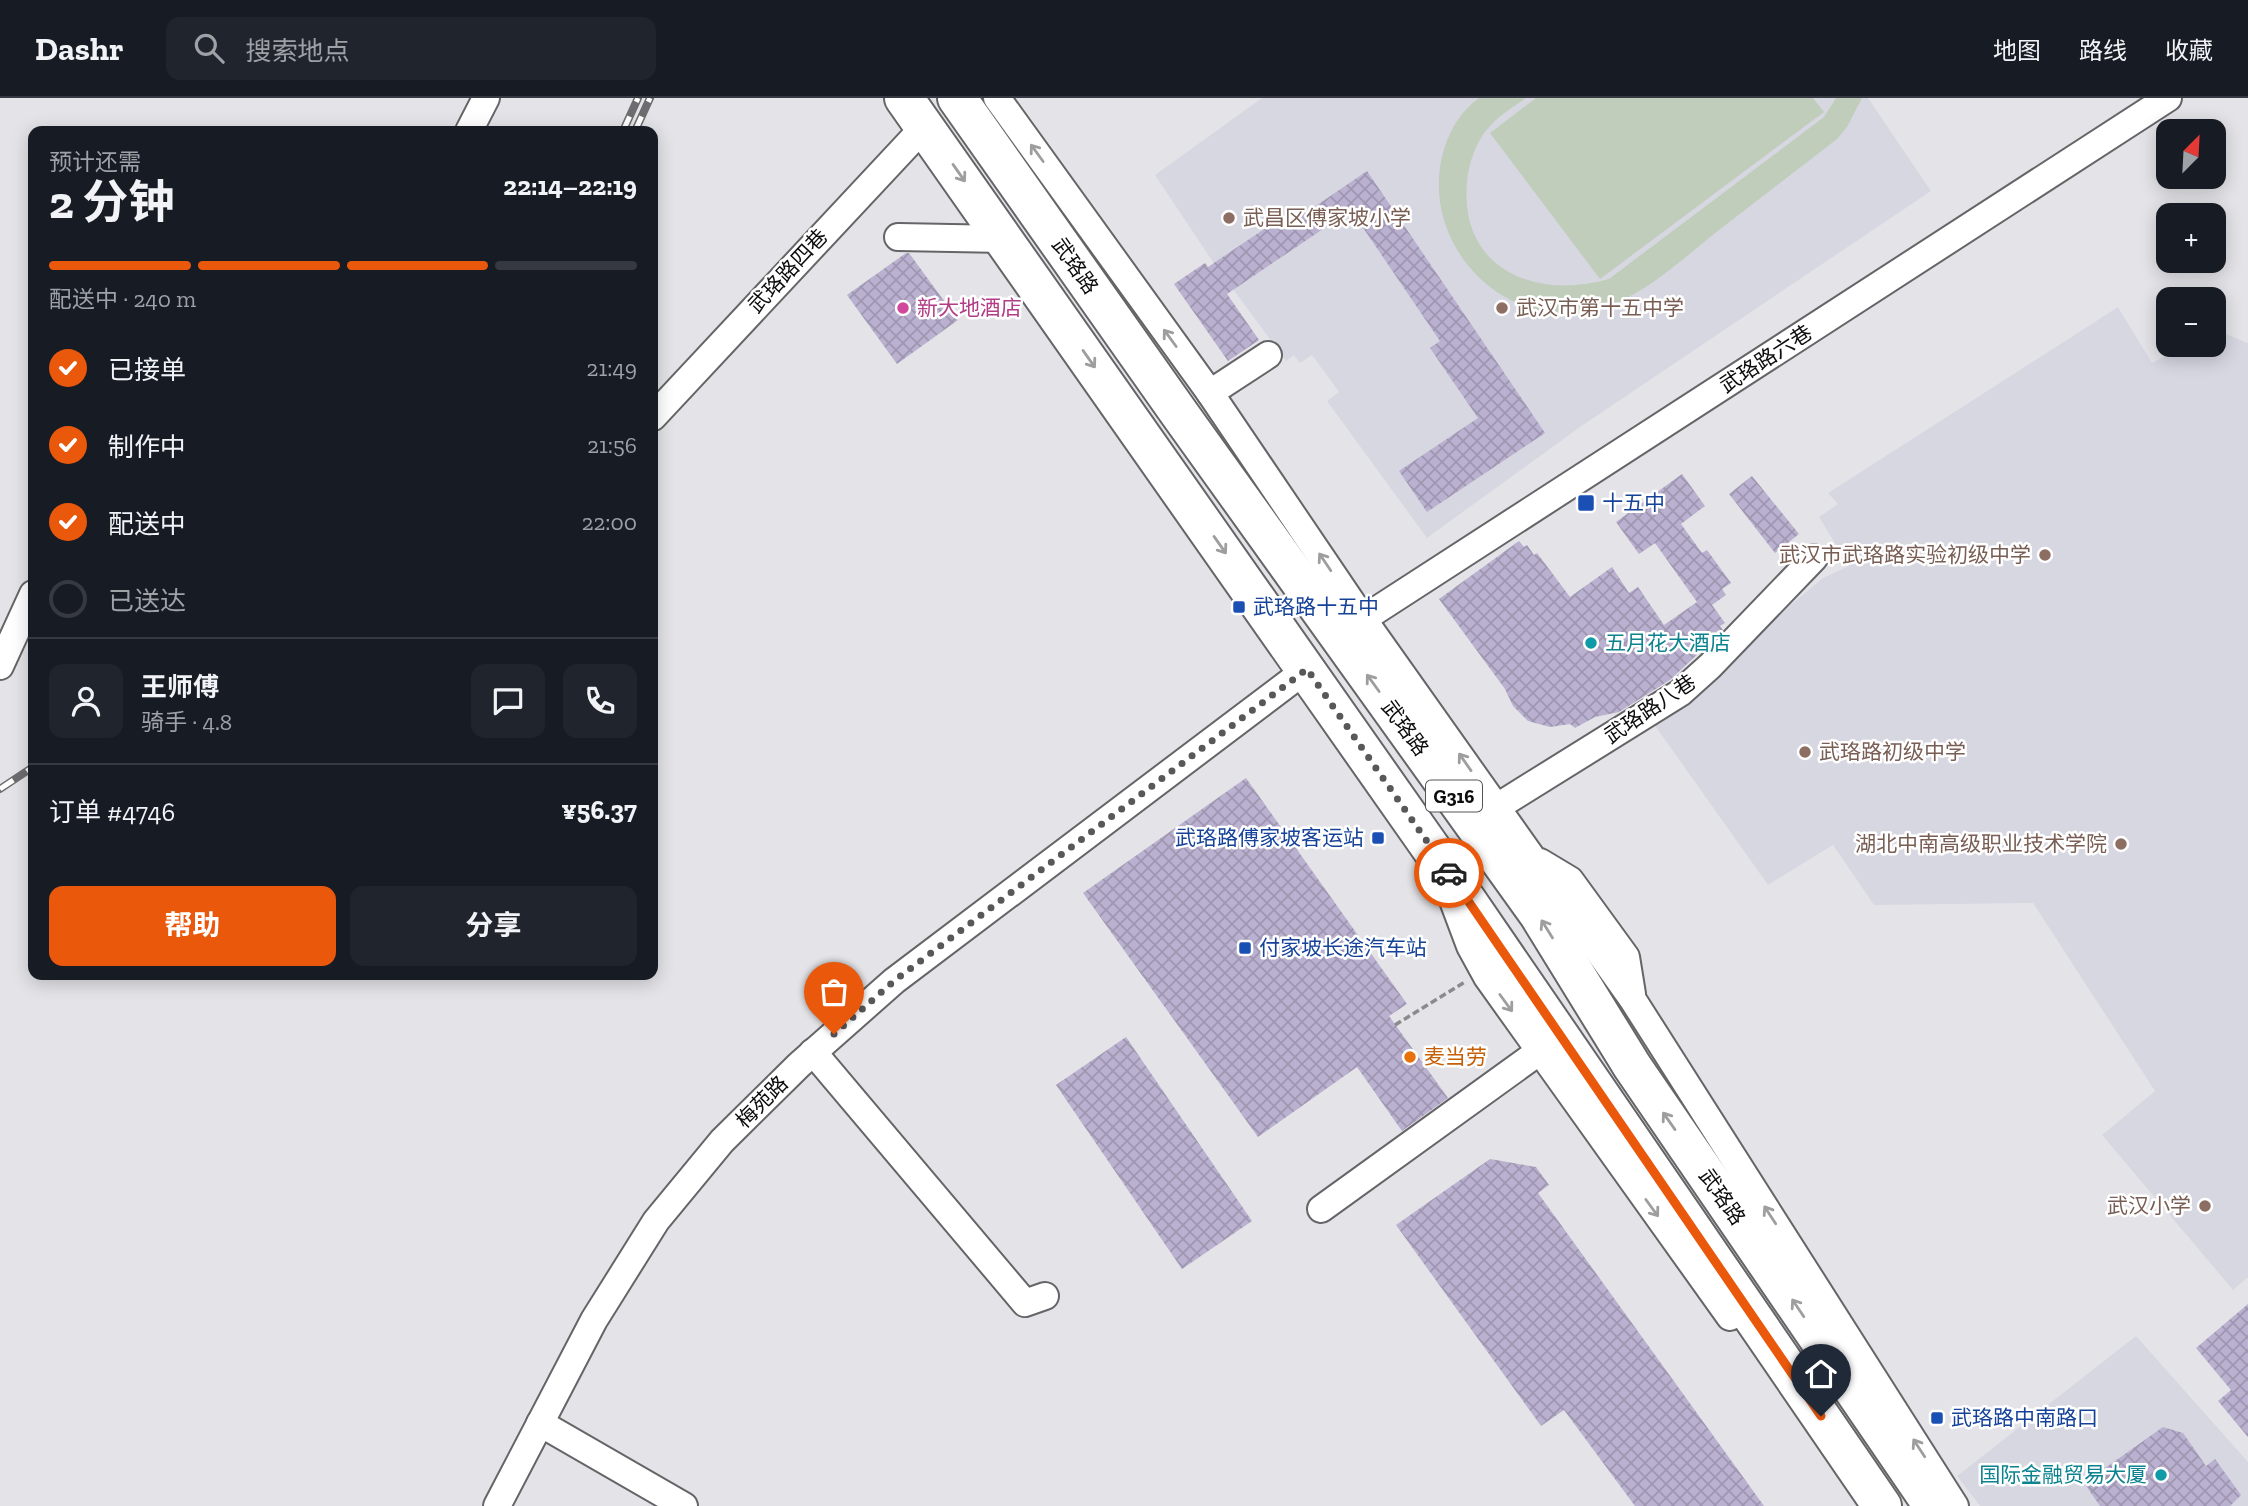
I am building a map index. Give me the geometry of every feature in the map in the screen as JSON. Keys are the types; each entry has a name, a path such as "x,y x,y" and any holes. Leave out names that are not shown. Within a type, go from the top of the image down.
{"highway":[{"name":"武珞路","path":"957,98 1187,425 1539,915 1632,1066 1933,1506"},
{"name":"武珞路","path":"915,112 1436,854 1882,1506"}],"street":[{"path":"472,126 486,98"},
{"name":"武珞路","path":"997,98 1210,393 1363,619 1633,1000 1955,1506"},
{"name":"武珞路六巷","path":"1363,619 2168,98"},
{"name":"武珞路四巷","path":"658,411 915,112"},
{"path":"898,237 1005,239"},
{"path":"1210,393 1268,355"},
{"name":"武珞路八巷","path":"1497,807 1680,693 1710,666 1814,558"},
{"path":"0,666 28,605"},
{"name":"梅苑路","path":"497,1506 594,1321 656,1221 722,1141 814,1052 894,981 1307,669"},
{"name":"武珞路","path":"1436,854 1470,946 1471,976 1540,1051 1828,1454 1877,1506"},
{"path":"1321,1209 1540,1051"},
{"path":"814,1052 1025,1303 1045,1296"},
{"path":"540,1423 684,1506"}],"path":[{"path":"1395,1025 1471,976"}],"shaded area":[{"name":"武汉市第十五中学","path":"1262,98 1868,98 1931,191 1580,427 1427,538 1327,401 1339,392 1312,355 1300,363 1294,355 1286,361 1213,262 1155,175"},
{"path":"2118,307 2152,363 2163,357 2226,357 2226,334 2248,343 2248,1277 2233,1290 2102,1135 2155,1091 2033,903 1874,905 1833,845 1768,885 1651,720 1823,578 1849,566 1819,517 1838,504 1828,493"},
{"path":"2136,1336 2248,1462 2248,1506 1980,1506 1957,1476"}],"green space":[{"path":"1479,98 1526,98 1492,124 1475,151 1467,182 1468,212 1476,237 1489,257 1508,271 1530,281 1555,285 1609,279 1824,117 1836,98 1862,98 1847,127 1837,139 1656,280 1621,301 1603,308 1584,312 1551,312 1520,304 1493,289 1470,268 1453,243 1442,213 1439,182 1444,149 1457,120"},
{"path":"1536,98 1813,98 1824,112 1600,279 1490,133"}],"building":[{"path":"1367,171 1545,433 1427,512 1399,471 1478,418 1430,348 1440,341 1351,210 1227,294 1259,340 1228,361 1174,284 1205,263 1208,267 1279,219 1285,227"},
{"name":"新大地酒店","path":"909,253 958,320 897,364 847,295"},
{"path":"1682,474 1705,506 1681,524 1702,553 1707,550 1731,583 1722,589 1726,595 1712,605 1725,623 1720,626 1723,630 1670,680 1619,712 1595,717 1575,728 1570,724 1550,727 1528,721 1513,706 1505,689 1439,599 1519,541 1524,547 1527,545 1534,555 1537,553 1570,597 1612,567 1629,593 1638,587 1664,625 1697,602 1655,543 1639,554 1616,522"},
{"path":"1752,476 1799,534 1775,553 1729,494"},
{"name":"付家坡长途汽车站","path":"1246,778 1407,1004 1389,1016 1448,1098 1402,1131 1357,1067 1258,1137 1083,893"},
{"path":"1126,1037 1252,1221 1182,1269 1056,1085"},
{"path":"1490,1159 1536,1167 1549,1185 1538,1193 1764,1506 1635,1506 1564,1410 1541,1426 1396,1225"},
{"path":"2248,1304 2248,1437 2218,1401 2231,1390 2196,1348"},
{"name":"国际金融贸易大厦","path":"2163,1427 2183,1433 2206,1466 2215,1459 2241,1495 2230,1506 2100,1506 2084,1483"}],"railway":[{"path":"625,126 638,98"},
{"path":"637,126 650,98"},
{"path":"0,789 28,770"}],"way so far":[{"path":"834,1034 894,981 1307,669 1449,873"}],"place":[{"name":"武昌区傅家坡小学","path":"1229,218"},
{"name":"新大地酒店","path":"903,308"},
{"name":"武汉市第十五中学","path":"1502,308"},
{"name":"十五中","path":"1586,503"},
{"name":"武汉市武珞路实验初级中学","path":"2045,555"},
{"name":"武珞路十五中","path":"1239,607"},
{"name":"五月花大酒店","path":"1591,643"},
{"name":"武珞路初级中学","path":"1805,752"},
{"name":"武珞路傅家坡客运站","path":"1378,838"},
{"name":"湖北中南高级职业技术学院","path":"2121,844"},
{"name":"付家坡长途汽车站","path":"1245,948"},
{"name":"麦当劳","path":"1410,1057"},
{"name":"武汉小学","path":"2205,1206"},
{"name":"武珞路中南路口","path":"1937,1418"},
{"name":"国际金融贸易大厦","path":"2161,1475"}],"route":[{"path":"1449,873 1821,1416"}]}
